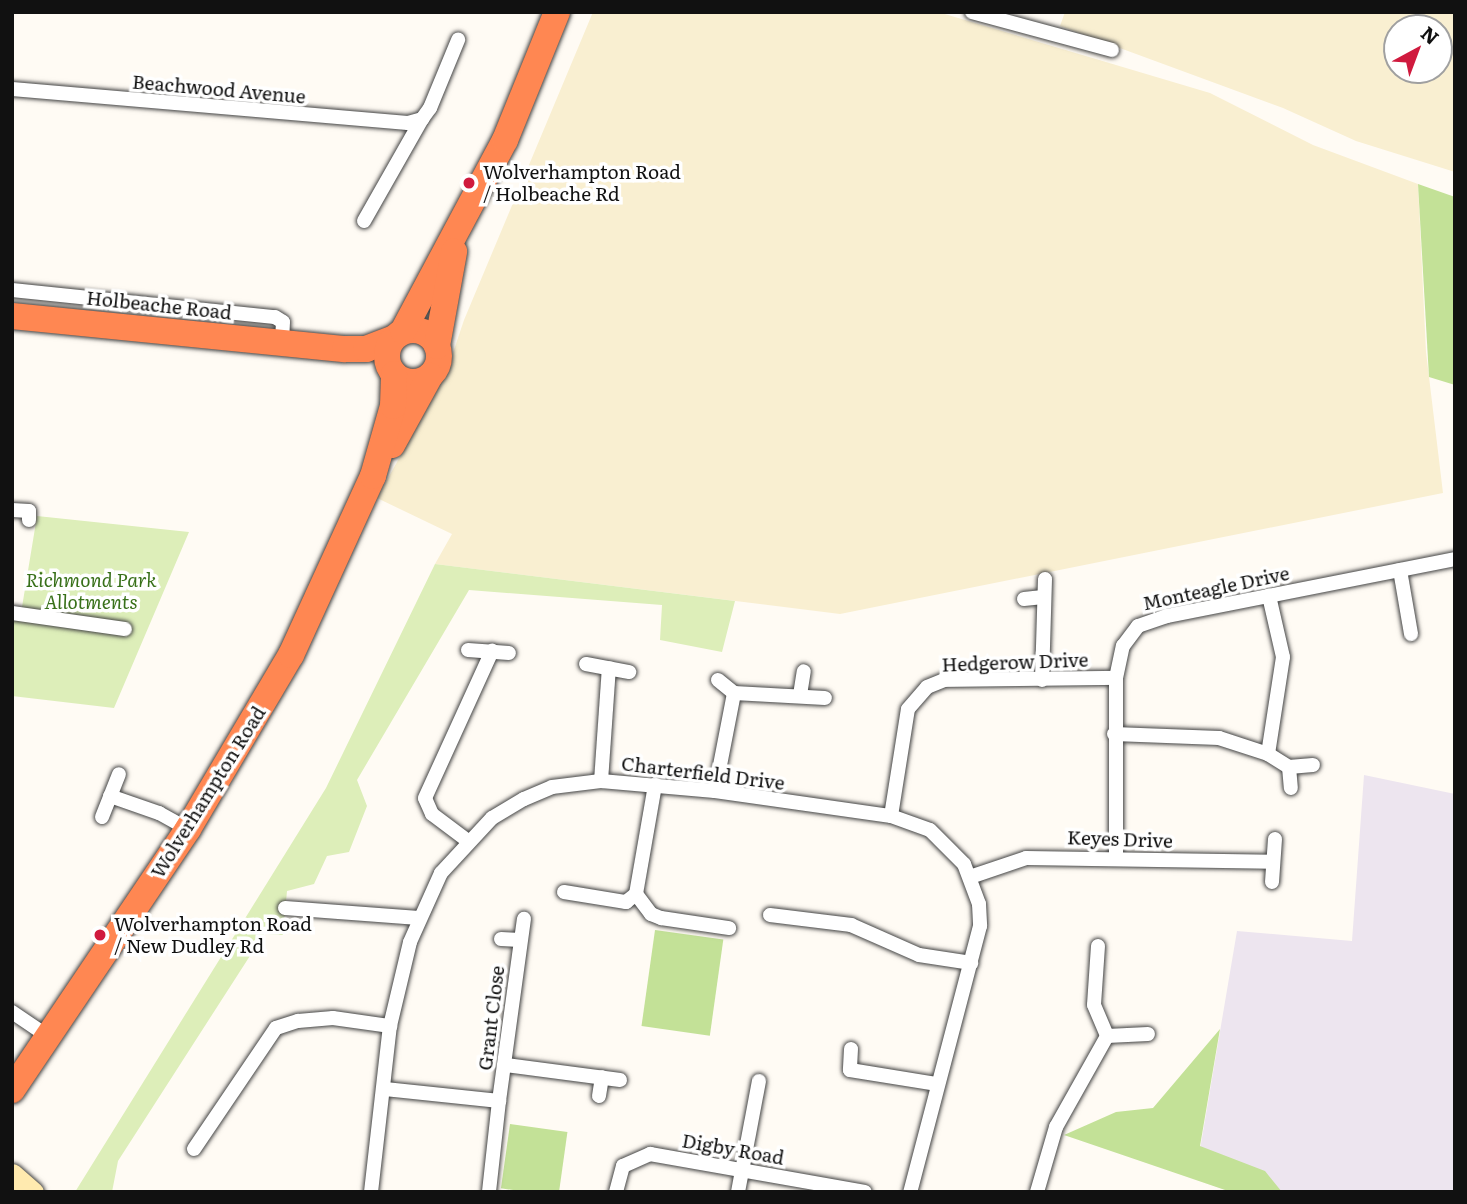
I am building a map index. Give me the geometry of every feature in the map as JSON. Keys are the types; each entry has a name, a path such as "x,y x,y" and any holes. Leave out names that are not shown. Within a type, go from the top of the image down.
{"highway":[{"path":"460,227 437,346 437,367 430,376 416,382 393,374 386,354 460,227 505,140 556,12"},
{"name":"Holbeache Road","path":"12,316 289,345 366,349 398,335"},
{"path":"398,335 423,331 437,346"},
{"name":"Holbeache Road","path":"289,345 393,374"},
{"name":"Wolverhampton Road","path":"373,476 393,406 393,374"},
{"name":"Wolverhampton Road","path":"12,1090 46,1035 188,829 291,655 373,476 430,376"}],"main road":[{"path":"12,1174 33,1192"},
{"path":"13,1189 19,1192"}],"street":[{"path":"972,12 1112,50"},
{"path":"364,220 422,119 458,40"},
{"name":"Beachwood Avenue","path":"12,89 408,123 422,119"},
{"name":"Holbeache Road","path":"12,290 275,317 283,323 289,345"},
{"path":"12,510 29,512"},
{"name":"Monteagle Drive","path":"1116,858 1116,678 1123,646 1146,621 1455,559"},
{"path":"1400,570 1411,634"},
{"path":"1042,680 1045,579"},
{"path":"1268,754 1283,657 1269,596"},
{"path":"1024,599 1043,597"},
{"path":"12,613 125,629"},
{"path":"468,650 509,653"},
{"path":"468,841 432,814 425,798 492,651"},
{"path":"586,664 629,672"},
{"path":"601,781 609,668"},
{"path":"800,695 804,671"},
{"name":"Hedgerow Drive","path":"891,816 908,709 919,695 944,680 1116,678"},
{"path":"718,680 734,693 825,698"},
{"path":"715,791 734,693"},
{"path":"1114,734 1219,738 1268,754 1289,767 1313,765"},
{"path":"1289,767 1291,788"},
{"path":"102,817 119,774"},
{"name":"Charterfield Drive","path":"371,1192 385,1089 390,1026 419,918 441,873 492,818 524,799 552,787 601,781 715,791 891,816 930,830 944,841 970,877 980,926 936,1084 910,1192"},
{"path":"564,892 626,902 636,894 655,785"},
{"path":"110,796 159,813 188,829"},
{"path":"1272,881 1275,839"},
{"name":"Keyes Drive","path":"970,877 1026,858 1272,862"},
{"path":"636,894 651,914 661,918 729,928"},
{"path":"285,908 419,918"},
{"path":"770,915 851,925 919,955 971,963"},
{"name":"Grant Close","path":"489,1192 524,919"},
{"name":"Grant Close","path":"501,939 520,940"},
{"path":"1098,946 1094,1005 1107,1036"},
{"path":"12,1012 46,1035"},
{"path":"194,1149 276,1028 298,1021 333,1018 390,1026"},
{"path":"1107,1036 1148,1034"},
{"path":"1037,1192 1056,1127 1107,1036"},
{"path":"851,1049 850,1070 936,1084"},
{"path":"506,1065 620,1080"},
{"path":"599,1096 602,1077"},
{"path":"738,1192 759,1081"},
{"path":"385,1089 499,1101"},
{"name":"Digby Road","path":"616,1192 623,1166 641,1155 741,1169 865,1192"}],"shaded area":[{"path":"593,12 938,12 1210,93 1313,145 1418,184 1426,352 1443,493 840,614 435,564 452,534 377,498 446,374 464,320"},
{"path":"1065,12 1455,12 1455,172 1356,141 1283,108 1060,26"},
{"path":"1364,775 1455,794 1455,1192 1231,1192 1195,1179 1237,931 1352,941"}],"green space":[{"path":"1418,184 1455,197 1455,385 1429,377"},
{"name":"Richmond Park Allotments","path":"37,516 189,532 114,708 12,696 12,607 22,607"},
{"path":"435,564 735,601 722,652 660,640 662,605 469,590 357,780 367,806 349,852 327,856 314,884 287,891 283,935 264,934 118,1161 112,1192 75,1192 326,788"},
{"path":"655,930 723,940 710,1036 642,1026"},
{"path":"1220,1029 1200,1146 1265,1171 1282,1192 1231,1192 1064,1135 1116,1112 1153,1108"},
{"path":"510,1124 567,1132 559,1192 501,1188"}],"place":[{"name":"Wolverhampton Road / Holbeache Rd","path":"469,183"},
{"name":"Wolverhampton Road / New Dudley Rd","path":"100,935"}]}
